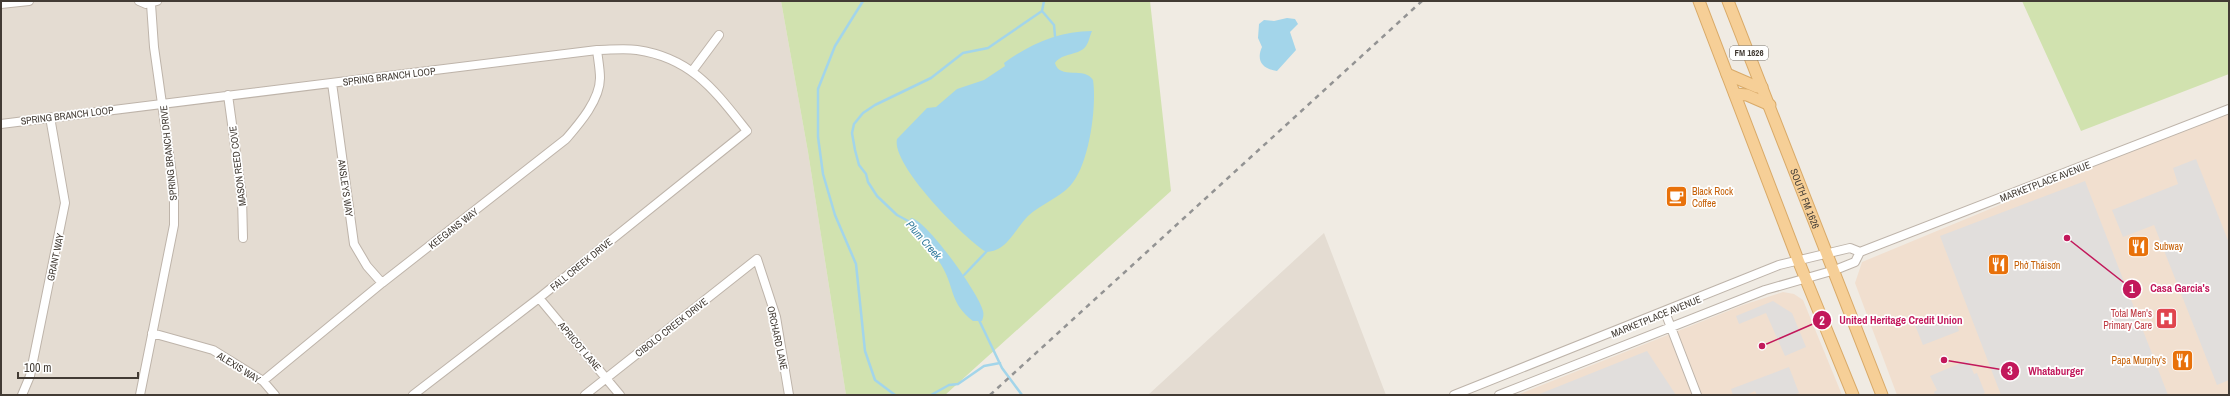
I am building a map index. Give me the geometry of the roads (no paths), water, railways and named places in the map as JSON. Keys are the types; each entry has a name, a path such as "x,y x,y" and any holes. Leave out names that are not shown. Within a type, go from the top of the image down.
{"main road":[{"name":"FM 1626","path":"1699,1 1798,260 1853,395"},
{"name":"SOUTH FM 1626","path":"1728,1 1828,252 1882,395"},
{"path":"1727,74 1757,87 1762,87"},
{"path":"1735,94 1747,95 1770,105"}],"street":[{"path":"1,4 29,1"},
{"path":"139,1 154,2"},
{"name":"SPRING BRANCH DRIVE","path":"140,395 174,225 174,189 154,47 154,2"},
{"path":"693,70 719,35"},
{"name":"SPRING BRANCH LOOP","path":"1,124 597,50 636,50 665,57 693,70 715,90 747,131"},
{"name":"KEEGANS WAY","path":"263,381 382,283 566,140 584,118 593,100 600,79 597,50"},
{"name":"ANSLEYS WAY","path":"332,83 354,244 367,266 382,283"},
{"name":"MASON REED COVE","path":"228,95 242,197 243,238"},
{"name":"MARKETPLACE AVENUE","path":"1499,395 1765,290 1806,277 1835,270 1855,262 1860,252 2229,109"},
{"name":"GRANT WAY","path":"22,395 30,376 65,203 50,117"},
{"name":"FALL CREEK DRIVE","path":"413,395 539,298 747,131"},
{"name":"MARKETPLACE AVENUE","path":"1454,395 1665,312 1779,265 1828,252 1850,248 1860,252"},
{"name":"CIBOLO CREEK DRIVE","path":"584,395 757,259"},
{"name":"ORCHARD LANE","path":"757,259 776,317 789,395"},
{"name":"APRICOT LANE","path":"539,298 620,395"},
{"path":"1665,312 1697,395"},
{"name":"ALEXIS WAY","path":"152,332 213,350 263,381 275,395"}],"water":[{"path":"1287,18 1295,19 1298,24 1290,32 1296,50 1277,71 1272,70 1264,66 1260,60 1260,52 1262,47 1258,38 1259,24 1264,20 1274,21"},
{"path":"1092,31 1087,44 1083,49 1062,57 1055,63 1057,68 1062,71 1084,74 1093,80 1094,105 1090,136 1087,151 1077,177 1066,190 1028,216 1005,244 993,251 986,252 962,232 931,200 905,166 898,151 897,139 927,108 936,107 957,89 984,80 1005,66 1004,63 1024,50 1057,36 1068,33"},
{"path":"911,218 928,231 952,259 980,302 983,312 982,321 973,321 960,308 940,263 910,227 908,223"}],"waterway":[{"path":"863,1 835,46 818,89 818,137 823,174 835,215 856,264 865,351 875,380 895,395"},
{"name":"Plum Creek","path":"909,221 910,222 897,215 877,196 868,182 866,174 859,165 855,150 852,133 854,124 863,113 875,105 931,78 963,53 988,48 1042,11 1044,1"},
{"path":"1042,11 1054,25 1055,36"},
{"path":"964,275 986,252"},
{"name":"Plum Creek","path":"979,320 1002,368 1022,395"},
{"path":"931,395 949,385 958,384 984,366 1000,363"}],"railway":[{"path":"990,395 1422,1"}],"place":[{"name":"Black Rock Coffee","path":"1677,197"},
{"name":"Casa Garcia's","path":"2067,238"},
{"name":"Subway","path":"2138,246"},
{"name":"Phở Tháisơn","path":"1999,265"},
{"name":"Total Men's Primary Care","path":"2167,319"},
{"name":"United Heritage Credit Union","path":"1762,346"},
{"name":"Whataburger","path":"1944,360"},
{"name":"Papa Murphy's","path":"2182,360"}]}
